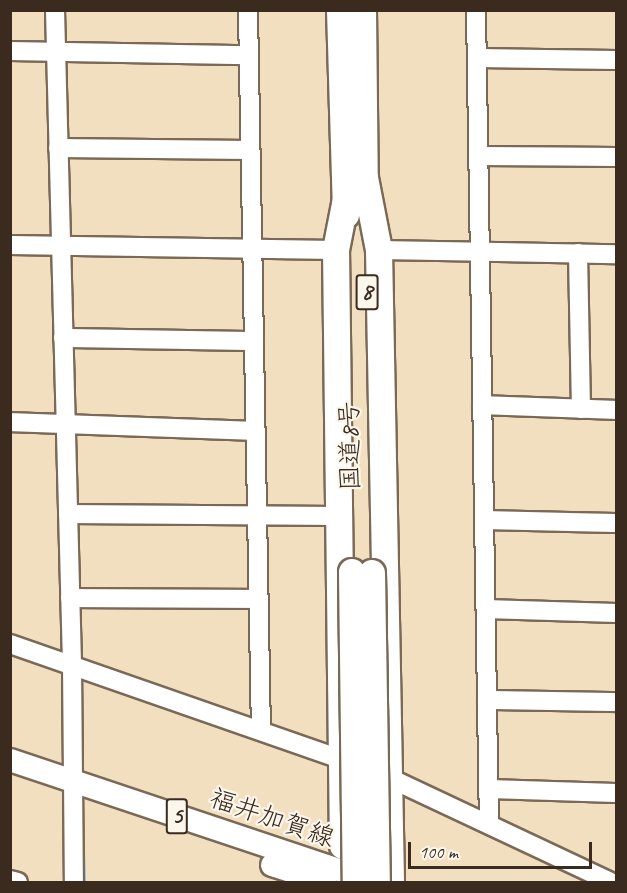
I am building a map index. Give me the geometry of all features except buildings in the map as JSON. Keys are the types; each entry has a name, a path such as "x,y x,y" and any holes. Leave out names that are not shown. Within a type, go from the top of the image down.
{"highway":[{"name":"国道8号","path":"340,10 375,882"},
{"name":"国道8号","path":"342,880 362,573 365,178 363,10"},
{"path":"365,178 379,250 391,882"},
{"path":"346,199 336,250 342,880 375,882"}],"main road":[{"name":"福井加賀線","path":"10,760 70,788 342,880"},
{"name":"福井加賀線","path":"10,775 70,788"}],"street":[{"path":"55,10 72,664 70,788 74,882"},
{"path":"248,10 261,731"},
{"path":"476,10 489,824"},
{"path":"10,51 249,55"},
{"path":"478,58 616,60"},
{"path":"58,148 250,150"},
{"path":"479,156 616,156"},
{"path":"10,245 336,250"},
{"path":"379,250 616,254"},
{"path":"578,253 581,409"},
{"path":"63,338 254,341"},
{"path":"482,405 616,410"},
{"path":"10,422 66,426 255,430"},
{"path":"68,514 338,516"},
{"path":"484,520 616,523"},
{"path":"70,598 258,599"},
{"path":"486,609 616,613"},
{"path":"10,644 389,777 610,882"},
{"path":"487,700 616,702"},
{"path":"489,789 616,793"},
{"path":"10,880 18,882"}],"waterway":[{"path":"82,820 84,882"}]}
